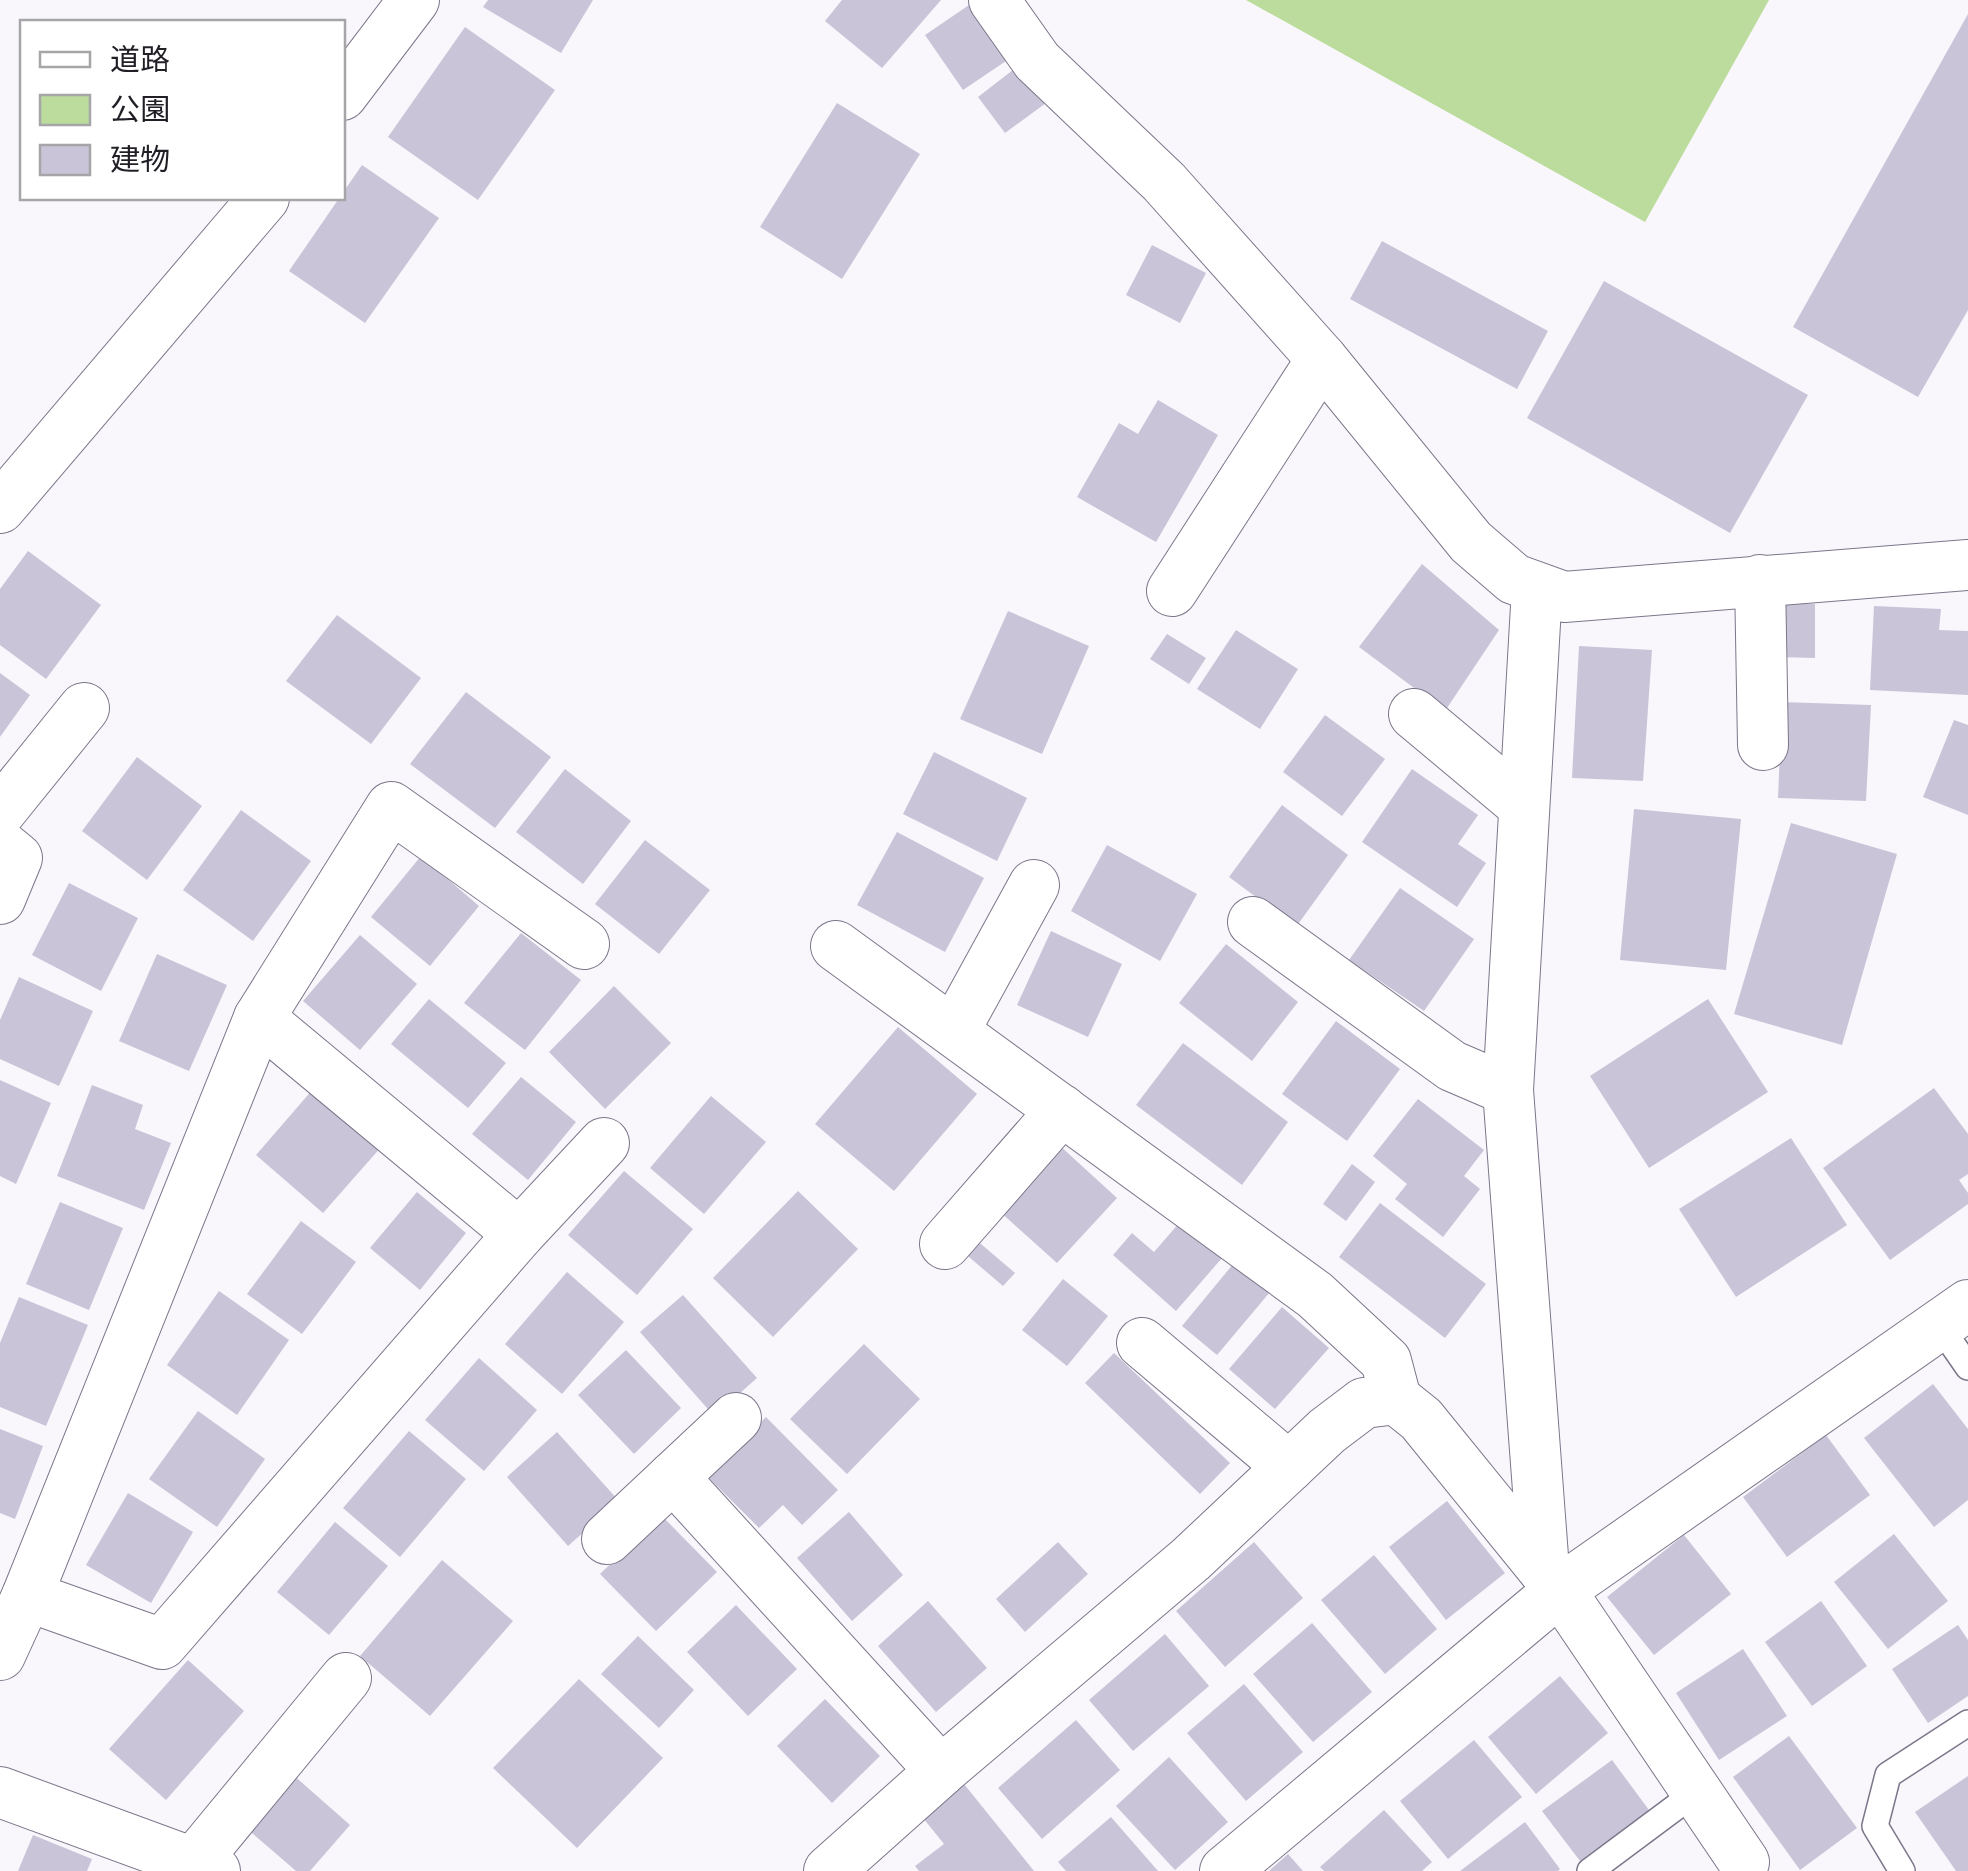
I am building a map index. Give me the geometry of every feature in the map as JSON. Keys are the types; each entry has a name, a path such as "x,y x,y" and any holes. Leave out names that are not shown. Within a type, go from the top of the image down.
{"street":[{"path":"345,91 414,0"},
{"path":"994,0 1037,61 1164,182 1322,358 1471,542 1514,578 1564,597 1968,565"},
{"path":"0,508 262,200"},
{"path":"1172,591 1322,358"},
{"path":"1760,580 1764,744"},
{"path":"1537,589 1508,1090 1552,1580"},
{"path":"0,812 84,708"},
{"path":"1414,714 1524,806"},
{"path":"0,1655 259,1018 391,807 584,944"},
{"path":"0,844 17,858 0,899"},
{"path":"954,1032 1034,885"},
{"path":"1253,922 1452,1066 1508,1090"},
{"path":"836,946 1315,1295 1386,1362 1396,1399 1421,1419 1552,1580 1744,1862"},
{"path":"259,1018 519,1234"},
{"path":"945,1244 1062,1110"},
{"path":"27,1596 162,1644 519,1234 604,1143"},
{"path":"1225,1871 1552,1580 1954,1315"},
{"path":"1142,1343 1289,1467"},
{"path":"847,1865 941,1770 1191,1559 1328,1430 1364,1403 1396,1399"},
{"path":"607,1539 736,1418"},
{"path":"673,1477 941,1770"},
{"path":"4,1803 205,1866 346,1678"}],"lane":[{"path":"1954,1315 1968,1367"},
{"path":"1902,1871 1875,1826 1888,1775 1968,1722"},
{"path":"1590,1871 1696,1792"}],"green space":[{"path":"1246,0 1769,0 1645,222"}],"building":[{"path":"488,0 593,0 561,53 483,7"},
{"path":"842,0 941,0 882,68 825,21"},
{"path":"972,3 1009,59 963,90 925,35"},
{"path":"1968,14 1968,310 1918,397 1793,327"},
{"path":"465,27 555,90 478,200 388,137"},
{"path":"1018,66 1046,103 1005,133 978,97"},
{"path":"837,103 920,154 842,279 760,227"},
{"path":"362,165 439,218 365,323 289,271 338,200 345,200 345,190"},
{"path":"1382,241 1548,331 1517,389 1350,299"},
{"path":"1152,245 1206,273 1180,323 1126,295"},
{"path":"1604,281 1808,395 1730,533 1527,418"},
{"path":"1158,400 1218,435 1156,542 1077,497 1119,423 1138,434"},
{"path":"28,551 101,605 46,679 0,645 0,589"},
{"path":"1422,564 1499,630 1445,711 1359,647"},
{"path":"1779,604 1815,604 1815,658 1777,657"},
{"path":"1874,606 1941,609 1939,630 1968,631 1968,695 1870,690"},
{"path":"1008,611 1089,646 1042,754 960,719"},
{"path":"337,615 421,678 371,744 286,681"},
{"path":"1236,630 1298,669 1260,729 1197,689"},
{"path":"1167,634 1206,658 1189,684 1150,659"},
{"path":"1579,646 1652,650 1643,781 1572,778"},
{"path":"0,673 30,695 0,737"},
{"path":"466,692 551,757 495,828 410,764"},
{"path":"1782,702 1871,705 1866,801 1778,798"},
{"path":"1325,715 1385,759 1342,816 1283,772"},
{"path":"1954,720 1968,725 1968,815 1923,797"},
{"path":"934,752 1027,798 997,861 903,814"},
{"path":"137,757 202,806 147,880 82,831"},
{"path":"565,769 631,821 583,884 516,832"},
{"path":"1412,769 1478,815 1458,844 1486,863 1457,907 1362,842"},
{"path":"1282,805 1348,855 1296,927 1229,877"},
{"path":"1634,809 1741,819 1726,970 1620,960"},
{"path":"241,810 311,861 253,941 183,890"},
{"path":"1791,823 1897,854 1842,1045 1734,1014"},
{"path":"897,832 984,878 945,952 857,905"},
{"path":"645,840 710,890 659,954 595,904"},
{"path":"1107,845 1197,894 1160,961 1071,911"},
{"path":"421,856 479,906 430,966 371,917"},
{"path":"69,883 138,918 101,991 32,955"},
{"path":"1400,888 1474,939 1424,1011 1349,960"},
{"path":"1051,931 1122,964 1088,1037 1017,1005"},
{"path":"521,933 581,980 525,1050 464,1003"},
{"path":"360,935 417,984 360,1050 303,1001"},
{"path":"1226,944 1298,1002 1252,1061 1179,1003"},
{"path":"157,954 227,985 189,1071 119,1041"},
{"path":"19,977 93,1011 59,1086 0,1059 0,1020"},
{"path":"614,986 671,1043 605,1109 549,1052"},
{"path":"429,999 506,1063 468,1108 391,1044"},
{"path":"1708,999 1768,1092 1649,1168 1590,1076"},
{"path":"1336,1021 1400,1069 1347,1141 1282,1094"},
{"path":"898,1027 977,1094 894,1191 815,1124"},
{"path":"1183,1043 1288,1122 1242,1185 1136,1105"},
{"path":"521,1077 576,1122 528,1180 472,1134"},
{"path":"0,1080 51,1103 16,1184 0,1176"},
{"path":"92,1085 143,1105 135,1129 171,1143 144,1210 57,1176"},
{"path":"314,1088 382,1146 323,1213 256,1155"},
{"path":"1934,1088 1968,1134 1968,1174 1959,1180 1968,1193 1968,1204 1890,1260 1823,1168"},
{"path":"711,1096 766,1142 704,1214 650,1168"},
{"path":"1418,1099 1484,1150 1464,1176 1480,1189 1443,1237 1395,1199 1407,1184 1373,1156"},
{"path":"1791,1138 1847,1225 1736,1297 1679,1209"},
{"path":"1058,1144 1117,1198 1057,1263 998,1210"},
{"path":"1352,1164 1375,1182 1346,1221 1323,1204"},
{"path":"624,1171 693,1229 637,1295 568,1235"},
{"path":"798,1191 858,1249 773,1337 713,1278"},
{"path":"417,1192 466,1233 420,1290 370,1248"},
{"path":"60,1202 123,1228 89,1310 26,1284"},
{"path":"1380,1203 1486,1284 1445,1338 1339,1257"},
{"path":"301,1221 356,1262 302,1334 247,1294"},
{"path":"1180,1222 1222,1258 1176,1311 1113,1255 1132,1233 1154,1252"},
{"path":"974,1238 1015,1273 1003,1286 962,1251"},
{"path":"1234,1263 1270,1292 1217,1355 1182,1326"},
{"path":"567,1272 624,1322 562,1394 505,1344"},
{"path":"1063,1279 1108,1316 1067,1366 1022,1330"},
{"path":"219,1291 289,1340 237,1415 167,1365"},
{"path":"683,1295 757,1378 714,1416 640,1332"},
{"path":"19,1297 88,1325 46,1426 0,1407 0,1343"},
{"path":"1282,1307 1329,1348 1275,1409 1229,1369"},
{"path":"864,1344 920,1399 847,1474 790,1419"},
{"path":"626,1350 681,1408 634,1454 578,1395"},
{"path":"1114,1353 1230,1463 1200,1494 1085,1383"},
{"path":"479,1358 537,1410 484,1471 425,1420"},
{"path":"1933,1384 1968,1429 1968,1500 1934,1527 1864,1438"},
{"path":"198,1411 265,1459 217,1527 149,1479"},
{"path":"766,1417 838,1490 802,1525 783,1505 759,1528 706,1475"},
{"path":"0,1429 43,1446 15,1519 0,1513"},
{"path":"409,1431 466,1479 400,1557 343,1508"},
{"path":"557,1432 619,1501 568,1546 507,1477"},
{"path":"1826,1435 1870,1495 1787,1557 1743,1497"},
{"path":"128,1493 193,1532 151,1603 86,1565"},
{"path":"1447,1501 1505,1573 1446,1620 1389,1547"},
{"path":"849,1512 903,1575 852,1621 797,1558"},
{"path":"661,1515 717,1572 656,1631 600,1574"},
{"path":"335,1522 388,1566 329,1635 277,1592"},
{"path":"1894,1534 1948,1601 1888,1649 1834,1582"},
{"path":"1684,1535 1731,1594 1654,1655 1607,1597"},
{"path":"1058,1542 1088,1574 1025,1632 996,1599"},
{"path":"1254,1542 1303,1598 1225,1667 1176,1611"},
{"path":"1374,1555 1437,1629 1385,1674 1321,1600"},
{"path":"442,1560 513,1621 430,1716 360,1656"},
{"path":"928,1601 987,1668 936,1712 878,1646"},
{"path":"1821,1601 1867,1666 1812,1706 1765,1642"},
{"path":"736,1605 797,1669 748,1716 687,1652"},
{"path":"1312,1623 1372,1692 1313,1742 1253,1674"},
{"path":"1958,1625 1968,1640 1968,1696 1928,1723 1892,1669"},
{"path":"1165,1634 1209,1686 1133,1751 1089,1700"},
{"path":"638,1636 694,1690 659,1728 601,1674"},
{"path":"1743,1649 1787,1716 1719,1760 1676,1693"},
{"path":"188,1660 244,1711 166,1800 109,1749"},
{"path":"1560,1676 1608,1733 1536,1794 1488,1737"},
{"path":"579,1679 663,1758 577,1848 493,1768"},
{"path":"1244,1684 1303,1752 1246,1801 1187,1733"},
{"path":"825,1699 880,1756 832,1803 777,1746"},
{"path":"1076,1720 1120,1770 1042,1839 998,1788"},
{"path":"1789,1736 1857,1828 1800,1870 1733,1777"},
{"path":"1474,1740 1522,1797 1448,1859 1400,1801"},
{"path":"1169,1757 1228,1822 1175,1870 1116,1806"},
{"path":"1612,1760 1649,1810 1580,1861 1542,1811"},
{"path":"291,1773 350,1825 310,1871 296,1871 244,1826"},
{"path":"1968,1776 1968,1871 1956,1871 1915,1812"},
{"path":"960,1779 1034,1871 919,1871 915,1866 944,1844 919,1813"},
{"path":"1384,1810 1432,1862 1422,1871 1324,1871 1320,1867"},
{"path":"1111,1817 1158,1871 1066,1871 1058,1862"},
{"path":"1525,1822 1558,1871 1460,1871"},
{"path":"33,1835 92,1859 87,1871 18,1871"},
{"path":"1288,1854 1303,1871 1269,1871"}]}
